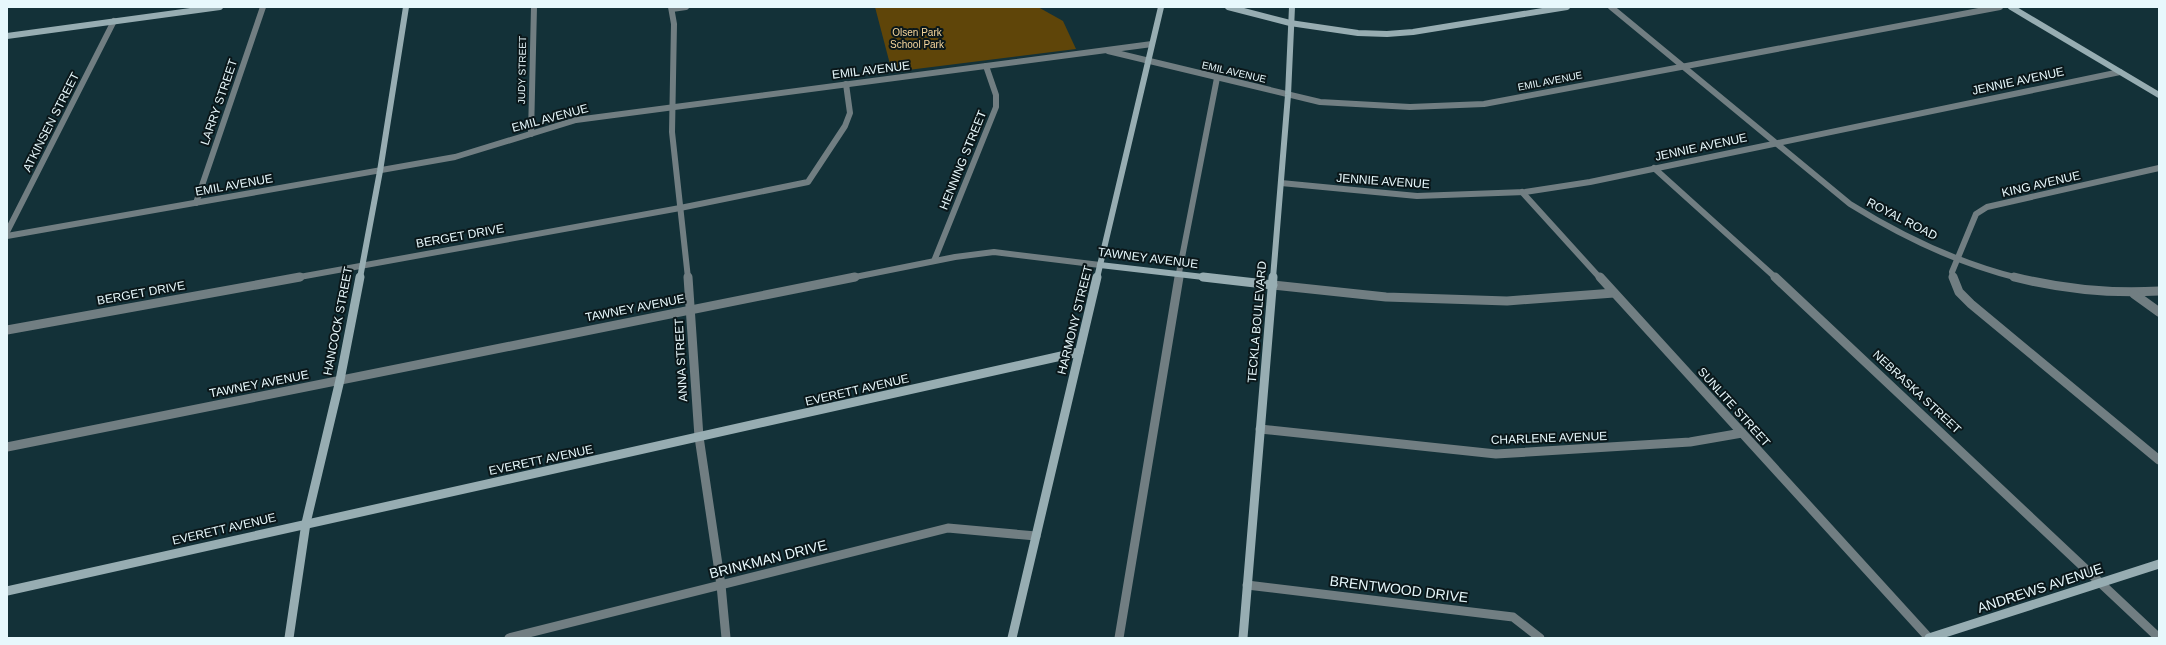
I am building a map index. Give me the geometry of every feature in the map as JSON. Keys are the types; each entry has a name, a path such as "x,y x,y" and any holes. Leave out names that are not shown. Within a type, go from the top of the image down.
{"street":[{"path":"7,36 220,7"},
{"name":"LARRY STREET","path":"196,203 263,7"},
{"name":"HANCOCK STREET","path":"289,638 306,523 340,380 380,171 406,7"},
{"name":"JUDY STREET","path":"531,134 534,7"},
{"path":"672,8 686,7"},
{"name":"HARMONY STREET","path":"1012,638 1161,7"},
{"path":"1228,7 1290,24 1358,33 1387,34 1413,32 1567,7"},
{"name":"TECKLA BOULEVARD","path":"1243,638 1288,95 1290,24 1292,7"},
{"name":"ROYAL ROAD","path":"1611,7 1775,143 1866,215 1906,237 1956,258 2003,274 2034,282 2080,290 2134,294 2159,291"},
{"name":"EMIL AVENUE","path":"1103,50 1320,102 1410,107 1484,104 2000,7"},
{"path":"2011,7 2159,95"},
{"name":"ANNA STREET","path":"672,8 674,24 672,132 691,309 699,438 721,585 726,638"},
{"name":"ATKINSEN STREET","path":"7,232 114,21"},
{"name":"EMIL AVENUE","path":"7,236 455,157 576,120 1152,44"},
{"name":"HENNING STREET","path":"934,261 996,107 996,95 986,66"},
{"name":"JENNIE AVENUE","path":"1281,183 1417,196 1522,192 1590,182 2120,72"},
{"path":"1119,638 1179,274 1217,78"},
{"name":"BERGET DRIVE","path":"7,330 680,208 808,182 845,126 850,113 846,84"},
{"name":"NEBRASKA STREET","path":"1654,168 1782,283 2159,638"},
{"name":"KING AVENUE","path":"1956,258 1976,214 1987,207 2159,168"},
{"name":"SUNLITE STREET","path":"1522,192 1929,638"},
{"name":"TAWNEY AVENUE","path":"7,446 934,261 994,252 1273,285"},
{"path":"1956,258 1952,272 1954,283 1971,304 2159,460"},
{"path":"1273,285 1386,297 1507,301 1614,293"},
{"path":"2134,294 2159,312"},
{"name":"EVERETT AVENUE","path":"7,591 306,523 699,438 1079,352"},
{"name":"CHARLENE AVENUE","path":"1260,429 1496,454 1690,442 1742,433"},
{"name":"BRINKMAN DRIVE","path":"509,638 948,528 1036,536"},
{"name":"ANDREWS AVENUE","path":"1929,638 2159,564"},
{"name":"BRENTWOOD DRIVE","path":"1247,585 1513,617 1540,638"}],"green space":[{"name":"Olsen Park School Park","path":"875,7 1038,7 1063,21 1076,49 892,72"}]}
